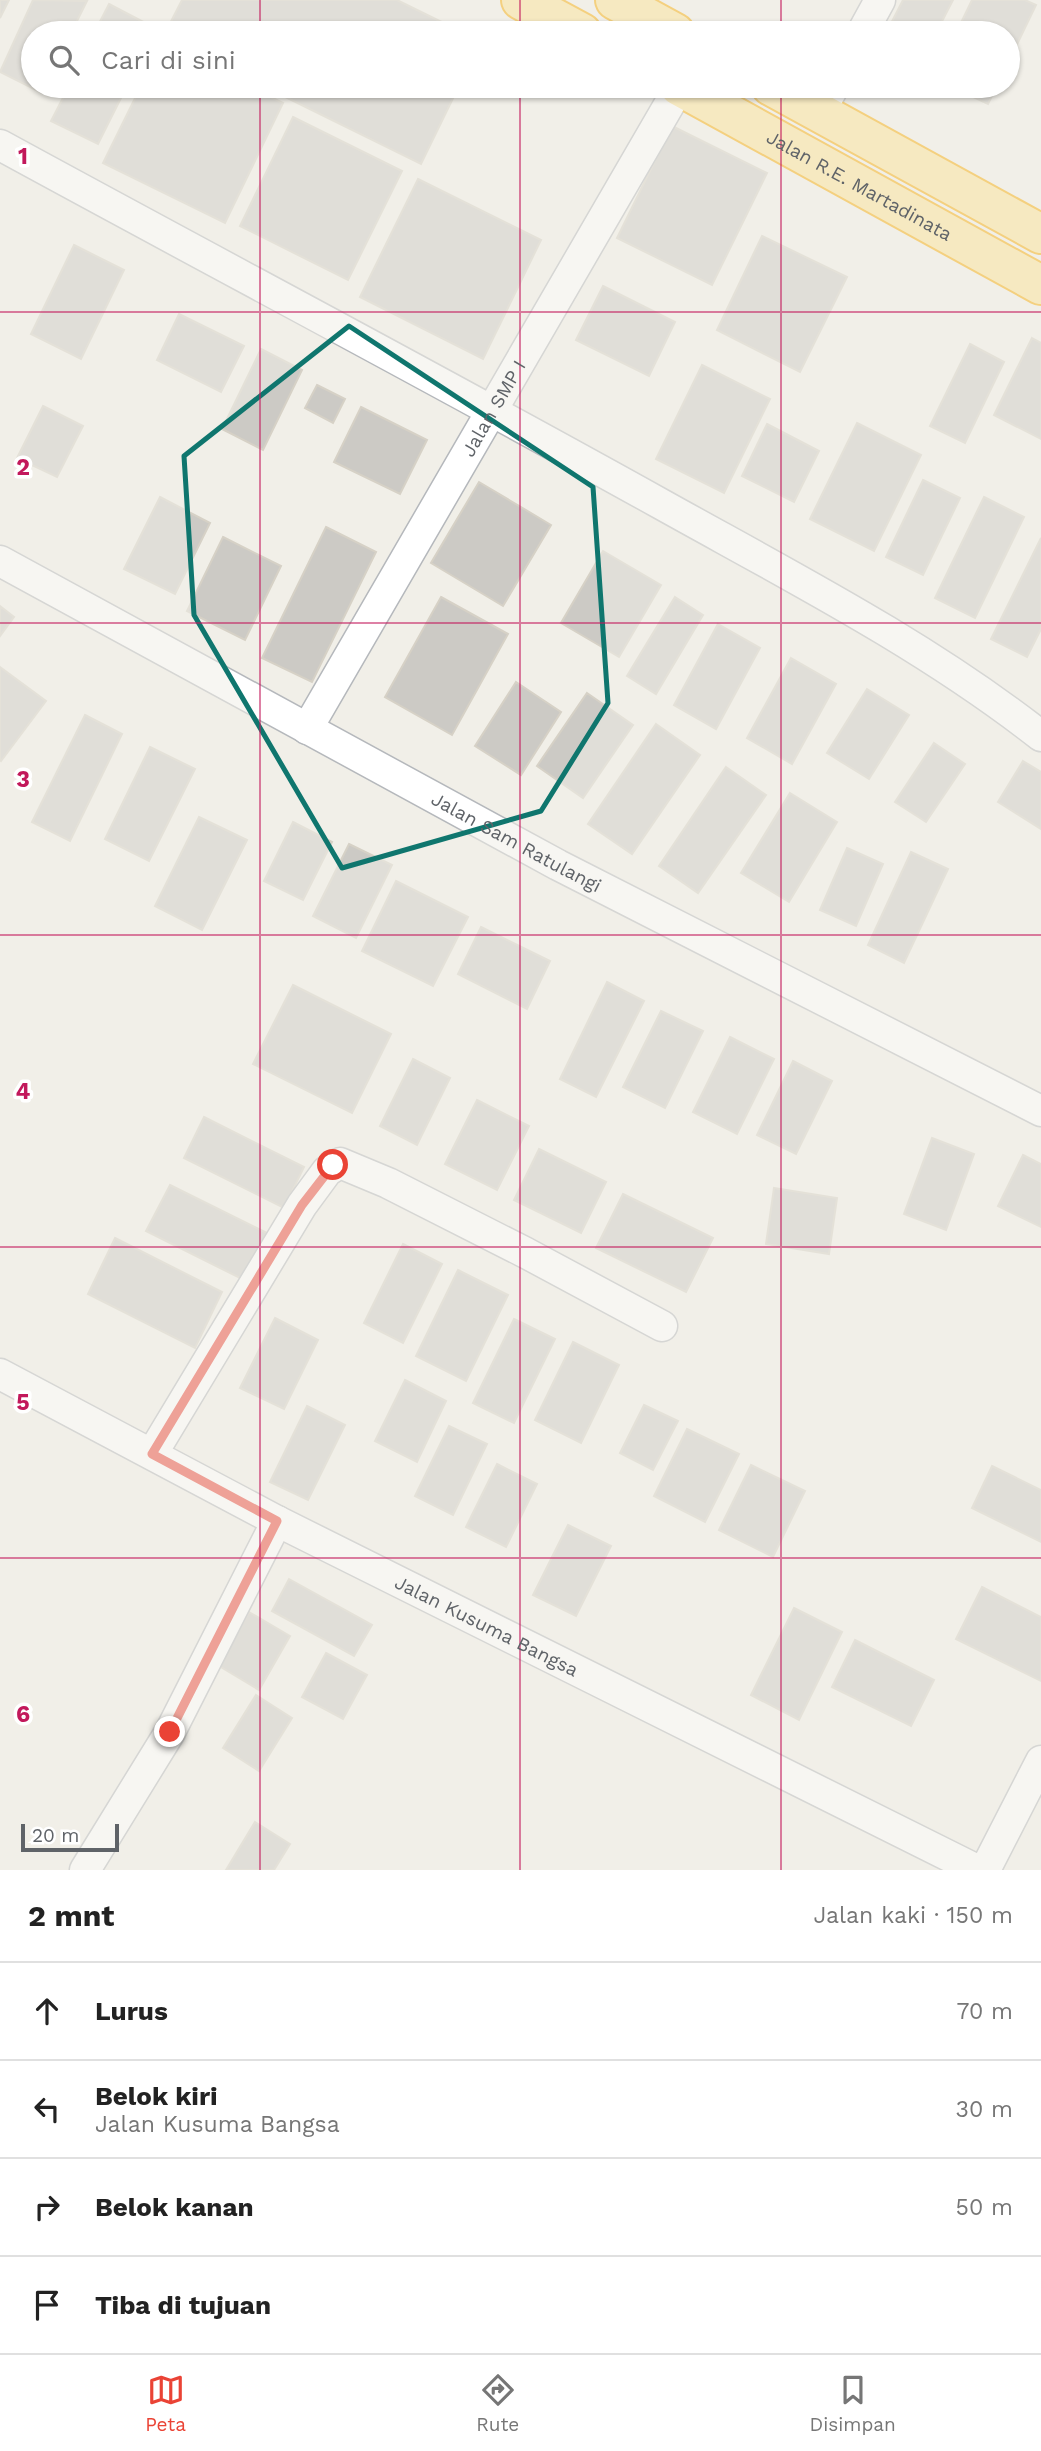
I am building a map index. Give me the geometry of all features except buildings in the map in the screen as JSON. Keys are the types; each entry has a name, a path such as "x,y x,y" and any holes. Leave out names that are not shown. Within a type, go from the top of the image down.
{"highway":[{"path":"521,0 560,21"},
{"path":"615,0 653,21"},
{"name":"Jalan R.E. Martadinata","path":"701,98 1041,285"},
{"path":"827,99 958,188 1041,234"},
{"path":"936,229 958,188"}],"street":[{"path":"869,21 880,0"},
{"name":"Jalan SMP I","path":"307,730 672,98"},
{"path":"0,145 493,410 885,632 995,699 1041,736"},
{"name":"Jalan Sam Ratulangi","path":"0,561 558,865 1041,1111"},
{"path":"152,1454 302,1205 327,1171 340,1163 468,1224 662,1326"},
{"name":"Jalan Kusuma Bangsa","path":"0,1374 277,1521 977,1870"},
{"path":"85,1870 170,1732 277,1521"},
{"path":"985,1870 1041,1761"}],"highlighted area":[{"path":"349,326 593,487 608,703 541,811 342,868 194,615 184,456"}],"route":[{"path":"170,1732 277,1521 152,1454 230,1329 302,1205 333,1165"}]}
